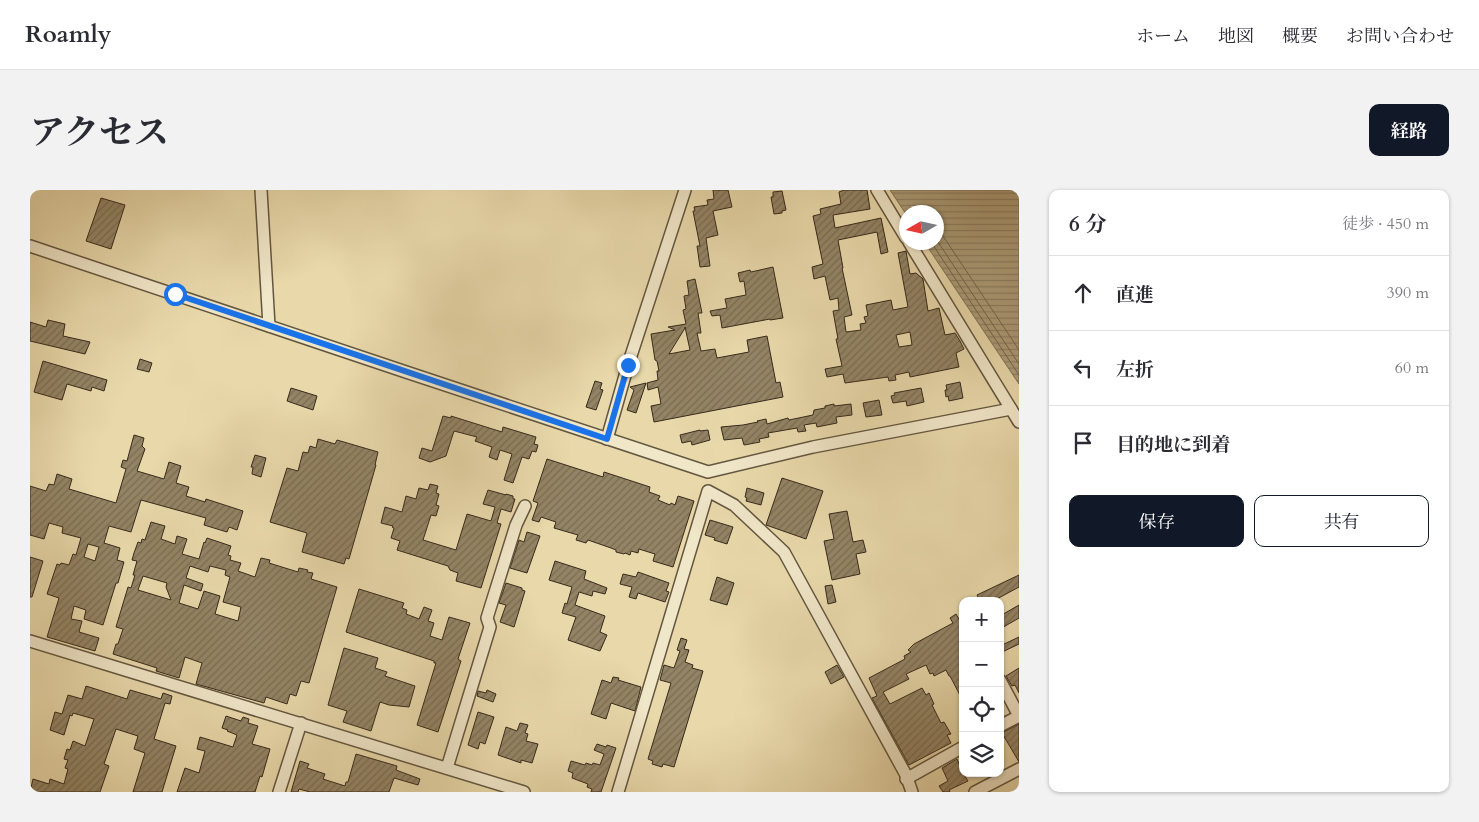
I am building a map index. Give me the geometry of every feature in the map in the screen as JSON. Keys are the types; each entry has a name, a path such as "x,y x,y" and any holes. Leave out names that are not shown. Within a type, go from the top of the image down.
{"street":[{"path":"261,190 269,326"},
{"path":"607,439 628,365 685,190"},
{"path":"877,190 899,226"},
{"path":"30,246 708,472 813,447 1011,409"},
{"path":"914,250 1019,422"},
{"path":"618,792 708,491 734,504 784,552 906,775 912,792"},
{"path":"447,768 490,627 487,618 516,525 525,506"},
{"path":"30,641 524,792"},
{"path":"1004,688 1019,716 1004,724"},
{"path":"280,792 301,723"},
{"path":"906,779 959,749"},
{"path":"975,792 1019,769"}],"water":[{"path":"890,190 1019,190 1019,384 930,250 944,250 944,205 900,205"}],"building":[{"path":"713,190 728,190 732,207 713,211 718,235 706,238 710,266 700,267 697,246 700,246 693,211 695,211 694,207 708,205 707,200 714,199"},
{"path":"844,190 867,190 870,209 833,215 835,228 881,218 888,252 881,254 877,232 838,240 852,315 844,317 846,332 861,330 860,324 866,323 864,317 868,316 866,305 891,300 893,310 908,307 898,253 906,251 910,274 916,273 923,279 928,311 939,308 945,335 955,333 964,349 956,353 959,367 910,377 909,372 895,375 896,380 889,381 888,377 845,383 843,374 827,377 825,369 842,366 836,339 838,339 833,311 839,310 838,298 830,300 825,276 814,279 812,267 823,264 813,216 821,214 820,209 841,204 839,192","holes":["910,332 912,345 899,347 896,335"]},
{"path":"782,191 786,210 782,211 782,213 774,214 771,197 773,197 773,192"},
{"path":"101,198 125,205 111,249 86,241"},
{"path":"773,267 783,318 722,328 720,315 712,316 710,311 727,308 725,299 746,295 744,281 740,282 738,273"},
{"path":"695,279 702,313 698,313 701,333 697,333 701,351 715,349 717,358 749,352 747,340 767,336 776,383 780,382 783,397 654,422 651,406 661,404 658,387 648,390 647,383 658,380 657,371 659,371 657,361 655,360 651,334 675,330 668,327 686,324 683,310 686,309 684,296 689,295 687,281","holes":["685,327 690,350 669,354"]},
{"path":"48,320 65,324 63,336 90,342 85,354 30,341 30,322 46,327"},
{"path":"140,359 152,363 149,372 137,369"},
{"path":"43,361 107,380 104,391 92,387 91,391 67,384 62,400 34,392"},
{"path":"595,381 602,383 600,389 603,390 596,410 586,407"},
{"path":"960,382 963,398 949,401 948,396 946,397 946,385"},
{"path":"646,383 636,413 627,410 634,390 630,387"},
{"path":"291,388 317,396 313,410 287,401"},
{"path":"921,388 924,402 907,406 906,401 893,403 891,396 895,395 894,393"},
{"path":"879,400 882,415 866,417 863,403"},
{"path":"834,404 834,406 851,404 852,415 836,417 837,423 817,427 816,423 804,425 806,431 798,432 797,428 768,433 769,437 759,439 760,442 744,445 742,438 724,440 721,427 743,425 766,419 767,424 788,418 789,420 813,415 814,410"},
{"path":"443,416 451,418 451,416 502,432 503,427 536,437 534,444 538,445 536,452 532,451 529,459 522,457 513,483 504,480 512,454 500,450 497,460 489,457 492,447 475,441 477,437 454,431 446,456 430,462 419,458 422,448 432,451"},
{"path":"708,430 710,440 692,445 691,441 682,443 680,435"},
{"path":"134,435 144,438 142,446 145,449 137,471 164,479 169,462 181,466 176,483 189,487 186,496 205,502 206,499 243,511 237,530 229,527 227,532 204,525 206,518 141,500 131,532 109,526 104,543 120,548 117,560 124,562 103,625 84,619 86,610 74,606 71,619 82,621 79,632 99,638 95,651 47,637 59,598 47,594 57,564 69,565 73,554 76,555 81,538 62,533 63,527 49,523 44,539 30,535 30,486 46,491 49,484 54,485 57,474 72,479 69,489 116,503 126,469 121,467 123,460 127,461","holes":["88,544 99,547 95,561 84,557"]},
{"path":"318,439 335,444 337,440 378,452 349,559 346,558 344,564 302,552 307,533 270,522 287,468 298,471 303,452 308,453 310,446 316,448"},
{"path":"255,455 266,458 261,477 252,474 253,467 251,467"},
{"path":"547,459 603,477 604,472 650,487 649,492 660,496 658,500 670,505 671,503 675,505 678,496 694,501 673,567 653,561 655,554 639,549 638,553 631,551 630,555 616,552 616,550 588,540 586,543 576,540 578,535 554,528 556,522 541,517 539,522 532,520 538,503 533,501"},
{"path":"782,478 823,491 806,539 766,525"},
{"path":"430,484 438,486 436,493 439,494 436,505 439,506 436,516 431,515 423,540 456,550 467,514 491,521 495,507 483,504 488,490 513,496 513,499 515,499 511,512 501,509 497,523 501,524 481,588 456,581 458,573 450,570 448,566 397,550 400,541 391,538 393,526 381,523 385,507 402,512 406,496 416,499 419,488 428,490"},
{"path":"747,488 764,493 761,505 746,501"},
{"path":"847,511 853,542 863,540 866,552 856,554 860,574 832,580 824,541 834,539 829,514"},
{"path":"710,520 733,527 727,544 705,535"},
{"path":"151,522 165,526 161,539 175,544 177,536 187,539 182,554 199,559 207,538 231,546 228,555 231,556 230,560 241,563 238,571 255,577 261,558 270,560 269,563 298,572 299,568 308,570 307,572 313,573 311,579 337,587 309,683 301,681 296,696 290,694 287,704 266,697 264,703 196,684 202,663 185,657 179,678 156,671 157,668 113,654 123,629 116,627 128,587 131,588 135,575 133,575 137,561 132,560 138,542 141,543 142,539 145,540","holes":["190,566 208,572 210,566 226,570 225,575 230,577 223,602 241,607 238,621 215,614 220,596 204,591 198,609 179,603 184,585 201,591 203,584 186,578","143,576 167,583 166,587 171,600 138,590"]},
{"path":"527,532 540,536 527,573 510,568 519,540 524,542"},
{"path":"30,557 43,561 32,597 30,597"},
{"path":"555,561 586,571 584,579 607,588 605,594 593,591 592,596 579,592 575,605 605,616 600,632 607,635 600,651 568,640 576,617 562,613 572,587 549,580"},
{"path":"638,572 669,583 666,591 669,592 665,602 638,593 636,599 629,597 632,587 620,584 623,574 636,577"},
{"path":"1019,575 1019,587 1000,597 978,597 977,595"},
{"path":"717,577 734,583 727,605 710,600"},
{"path":"506,583 522,588 525,591 514,627 500,622 506,605 499,603"},
{"path":"832,585 836,602 828,604 825,586"},
{"path":"359,589 404,603 402,608 407,610 406,614 419,619 424,607 432,610 428,621 434,623 430,636 442,640 449,617 470,623 458,659 461,661 438,732 417,725 436,663 346,632"},
{"path":"1019,605 1019,618 1004,627 1004,614"},
{"path":"956,614 959,619 959,693 946,670 934,676 933,673 930,674 926,665 906,674 909,679 883,692 890,704 922,688 926,695 929,693 934,704 932,705 941,723 944,722 951,734 947,735 951,743 909,765 872,698 877,696 869,678 905,659 904,656 911,652 908,650 914,644 953,623 950,618"},
{"path":"1019,637 1019,644 1004,651 1004,644"},
{"path":"681,638 687,640 684,649 689,650 685,662 693,665 692,668 703,671 674,767 663,764 662,767 652,764 653,761 648,759 671,683 660,680 664,665 674,668 680,651 677,650"},
{"path":"344,648 378,658 375,668 387,672 385,676 415,686 409,707 380,702 371,731 343,722 347,711 328,705"},
{"path":"837,665 844,677 831,684 825,672"},
{"path":"1019,668 1019,693 1015,685 1012,686 1006,676"},
{"path":"613,677 641,687 635,711 611,703 606,719 591,714 602,680 611,683"},
{"path":"86,686 127,699 130,690 161,699 163,693 172,696 170,704 165,703 154,739 176,746 162,792 133,792 145,753 134,749 138,736 116,729 104,764 109,766 100,792 30,792 33,779 49,784 50,779 64,784 68,769 65,768 68,760 64,759 67,749 70,750 73,741 85,746 94,719 73,713 72,716 70,715 64,735 50,730 55,712 62,714 68,695 82,699"},
{"path":"487,690 496,694 493,702 477,696 478,691 486,693"},
{"path":"478,712 494,717 485,744 480,742 478,749 468,745"},
{"path":"226,716 241,721 243,717 249,719 248,723 258,726 252,744 270,749 262,777 260,776 255,792 177,792 185,768 199,773 205,751 197,749 200,737 233,747 237,735 222,728"},
{"path":"520,723 528,725 525,733 528,734 526,741 538,744 532,763 521,760 521,763 498,755 506,727 517,731"},
{"path":"1019,724 1019,762 1004,736 1004,732"},
{"path":"597,744 616,748 601,792 591,792 592,789 587,787 588,784 572,778 573,773 568,771 571,761 585,765 586,763 592,765 593,763 600,765 604,754 594,750"},
{"path":"356,754 397,766 396,770 420,779 418,785 394,778 389,792 310,792 299,789 298,792 291,792 300,761 309,764 307,768 325,774 323,779 345,786 346,782 348,782"},
{"path":"957,759 959,777 966,777 968,781 949,790 950,792 943,792 939,786 948,781 942,768"}],"route":[{"path":"175,294 607,439 628,365"}]}
